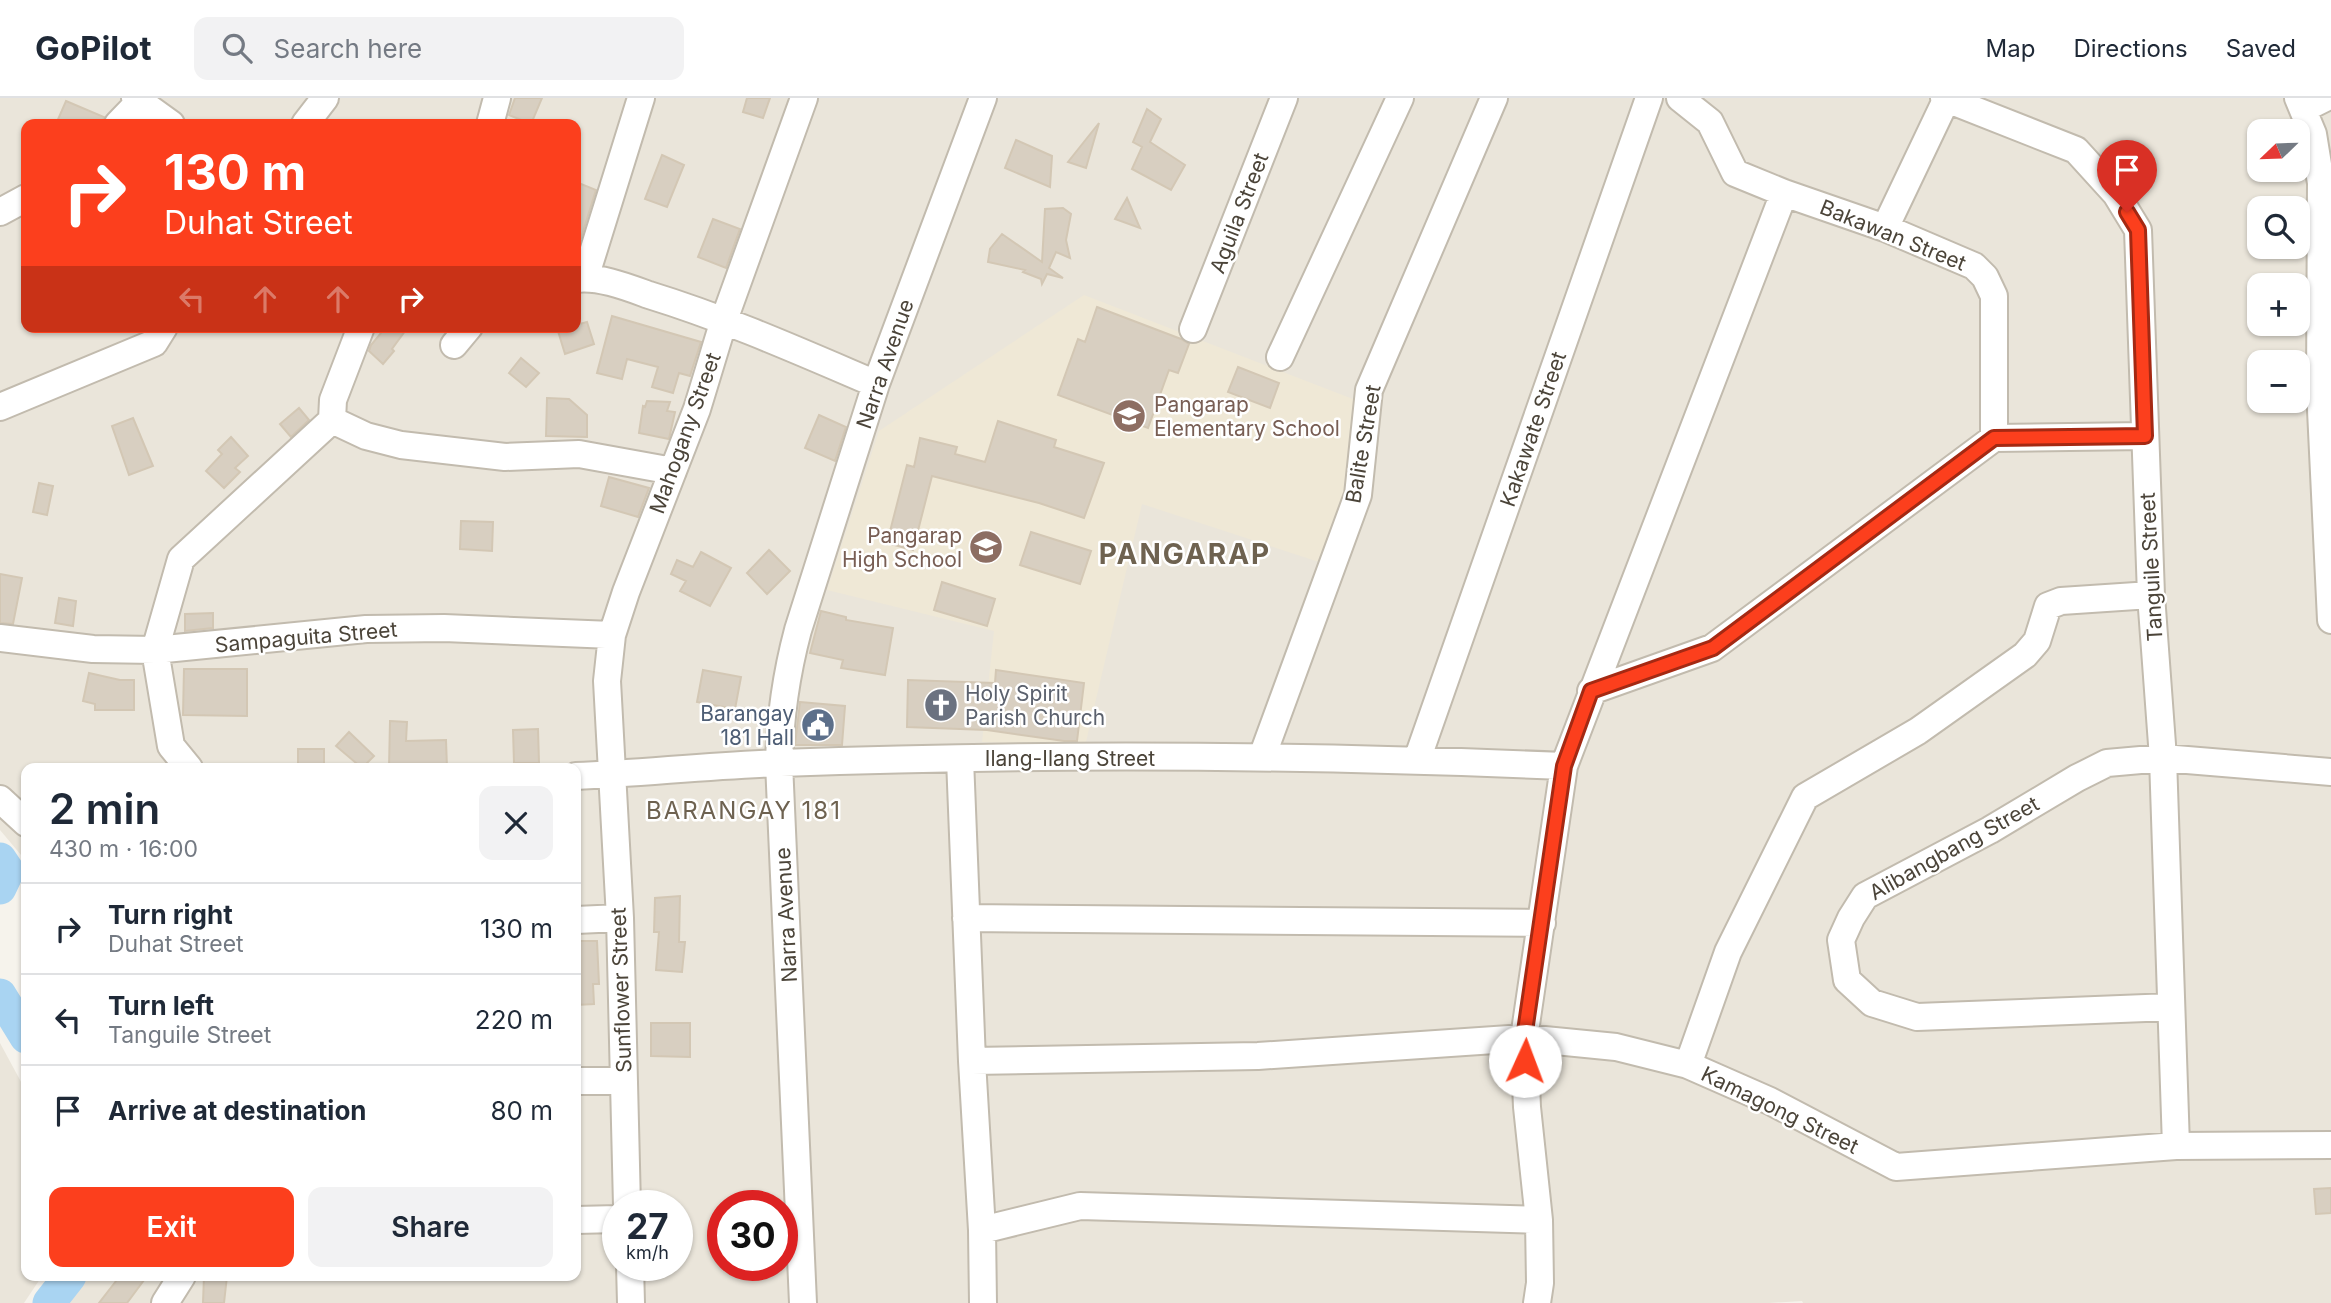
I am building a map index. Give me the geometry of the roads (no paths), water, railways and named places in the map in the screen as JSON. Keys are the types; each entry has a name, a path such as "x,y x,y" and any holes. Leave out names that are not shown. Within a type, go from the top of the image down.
{"street":[{"path":"309,119 325,98"},
{"path":"491,119 497,98"},
{"path":"581,276 641,98"},
{"name":"Mahogany Street","path":"610,774 607,681 612,635 697,409 724,320 804,98"},
{"name":"Narra Avenue","path":"803,1303 779,763 783,699 788,668 876,384 983,98"},
{"name":"Aguila Street","path":"1194,328 1284,98"},
{"path":"1280,357 1400,98"},
{"name":"Balite Street","path":"1262,757 1358,495 1369,390 1494,98"},
{"name":"Kakawate Street","path":"1418,760 1649,98"},
{"name":"Bakawan Street","path":"1680,98 1710,122 1735,173 1885,228 1974,266 1985,277 1994,296 1994,438"},
{"path":"1885,228 1946,98"},
{"name":"Tanguile Street","path":"1946,98 2076,150 2116,194 2138,230 2151,595 2163,758 2176,1146"},
{"path":"122,119 139,99 165,119"},
{"path":"2309,102 2321,183 2320,389 2327,442 2331,620"},
{"path":"1537,1303 1540,1283 1539,1220 1527,1107 1524,1038 1564,766 1784,193"},
{"path":"0,212 21,201"},
{"path":"581,279 626,287 724,320 876,384"},
{"path":"0,407 154,343 160,333"},
{"path":"185,763 171,746 155,650 181,559 331,419 333,400 359,333"},
{"path":"331,419 366,436 401,445 505,457 579,454 673,471"},
{"path":"1591,691 1713,648 1994,438 2145,436"},
{"name":"Kamagong Street","path":"2151,595 2061,601 2048,606 2037,641 2025,654 1918,731 1805,797 1728,952 1688,1065 1770,1101 1896,1167 2176,1146 2331,1145"},
{"name":"Sampaguita Street","path":"0,638 93,649 155,650 366,629 444,628 612,635"},
{"name":"Ilang-Ilang Street","path":"581,776 779,763 960,759 1262,757 1564,766"},
{"name":"Alibangbang Street","path":"2171,1007 1917,1017 1872,1003 1847,979 1842,940 1865,895 1990,830 2107,763 2163,758 2331,772"},
{"path":"960,759 983,1303"},
{"name":"Sunflower Street","path":"610,774 620,918 627,1190"},
{"path":"0,799 21,818"},
{"path":"581,920 620,918"},
{"path":"966,918 1542,923"},
{"path":"972,1061 1258,1056 1524,1038 1616,1047 1688,1065"},
{"path":"581,1082 624,1081"},
{"path":"982,1230 1080,1206 1539,1220"},
{"path":"581,1220 602,1219"},
{"path":"164,1303 179,1281"},
{"path":"630,1281 631,1303"}],"waterway":[{"path":"0,859 8,871 0,888"},
{"path":"0,995 21,1029"},
{"path":"49,1303 66,1281"}],"place":[{"name":"Pangarap Elementary School","path":"1129,416"},
{"name":"Pangarap High School","path":"986,547"},
{"name":"Holy Spirit Parish Church","path":"941,705"},
{"name":"Barangay 181 Hall","path":"818,725"}],"district":[{"name":"PANGARAP","path":"1185,554"},
{"name":"BARANGAY 181","path":"744,810"}]}
